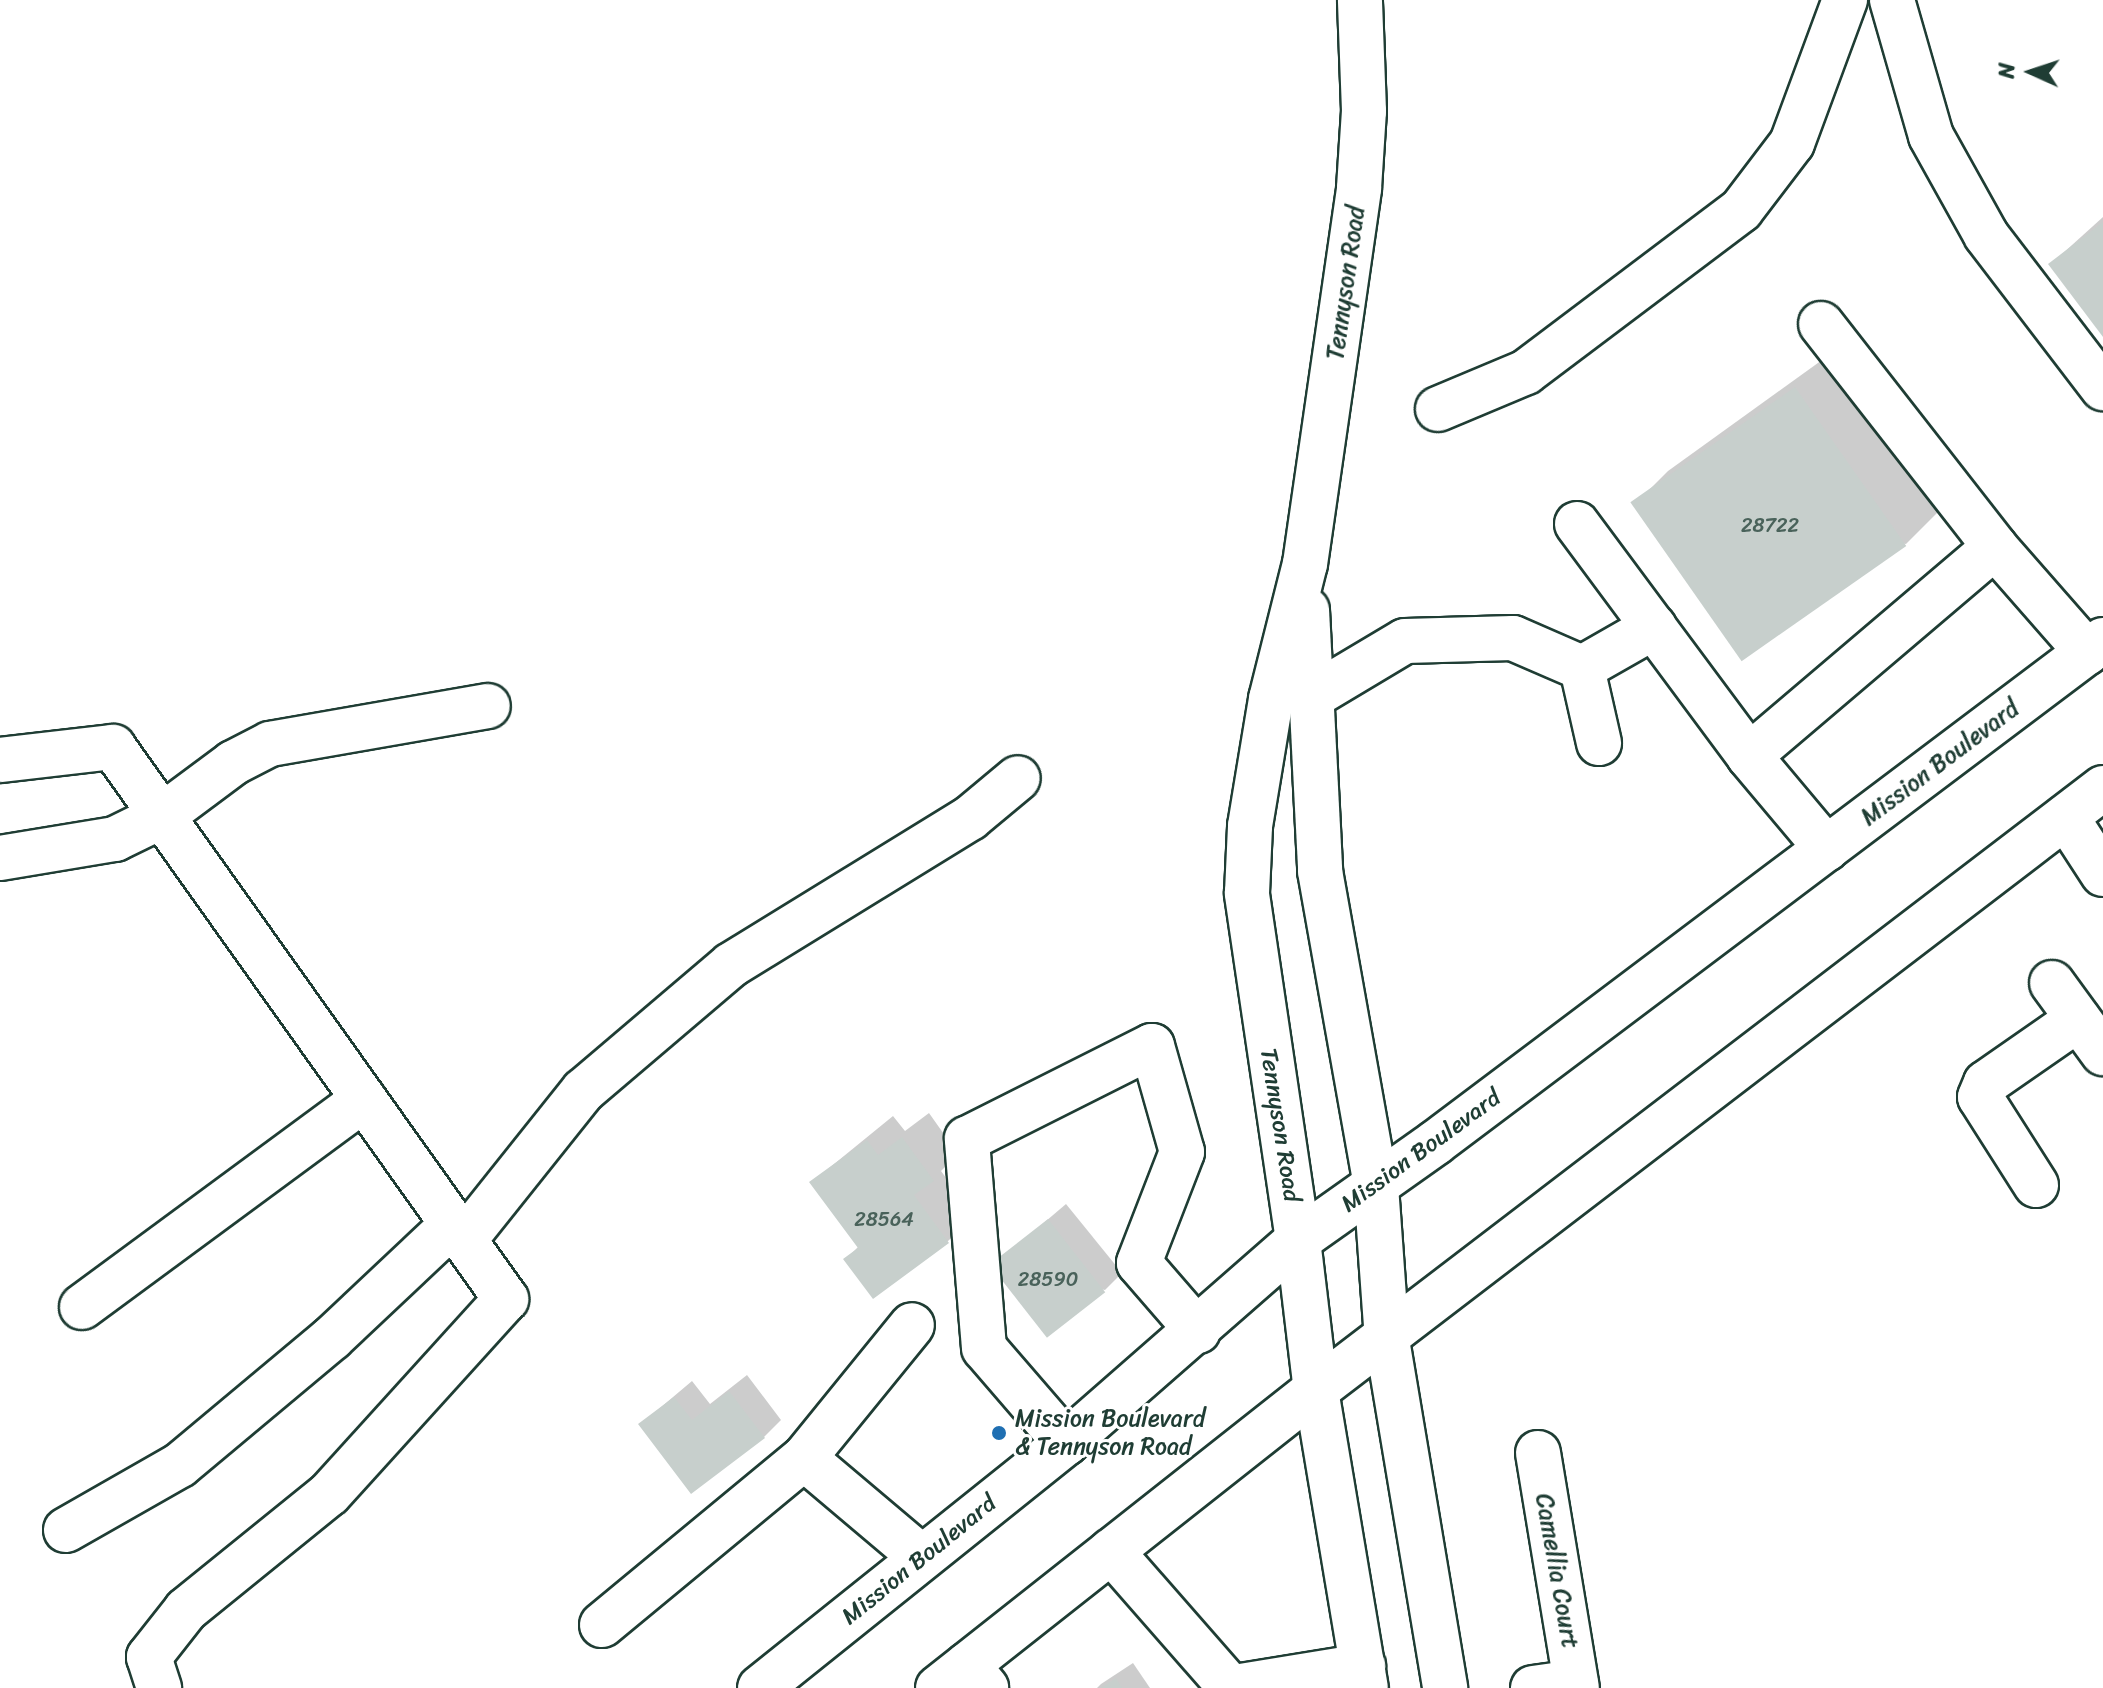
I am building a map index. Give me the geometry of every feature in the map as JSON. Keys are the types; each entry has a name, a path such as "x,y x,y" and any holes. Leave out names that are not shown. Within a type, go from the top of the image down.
{"main road":[{"name":"Tennyson Road","path":"1360,0 1364,111 1359,188 1305,564 1271,699 1250,826 1247,893 1298,1240 1316,1390 1364,1677"},
{"path":"1438,409 1526,372 1741,210 1792,143 1845,0"},
{"path":"1892,0 1931,136 1986,235 2103,388"},
{"path":"1821,324 1995,547 2095,646"},
{"path":"1577,524 1749,756 1827,849"},
{"path":"1749,756 1995,547"},
{"name":"Tennyson Road","path":"1305,564 1320,871 1376,1186 1387,1340 1445,1688"},
{"path":"1582,668 1654,627"},
{"path":"1311,697 1405,641 1513,638 1582,668"},
{"name":"Mission Boulevard","path":"760,1688 1066,1443 1198,1331 1298,1240 1376,1186 2095,646"},
{"path":"1582,668 1599,743"},
{"path":"0,858 115,839 162,816 233,763 270,744 488,706"},
{"path":"0,760 113,747 506,1299 329,1494 186,1610 149,1657 159,1688"},
{"path":"66,1530 180,1465 458,1232 583,1091 731,965 970,818 1018,778"},
{"path":"964,1680 1111,1551 1316,1390 1387,1340 2103,788"},
{"path":"2066,817 2103,874"},
{"path":"2036,1185 1980,1097 1986,1083 2090,1036 2052,983"},
{"path":"1066,1443 984,1348 967,1139 1152,1046 1182,1152 1139,1263 1198,1331"},
{"path":"82,1307 364,1099"},
{"path":"602,1625 804,1458 912,1325"},
{"name":"Camellia Court","path":"1538,1453 1577,1685"},
{"path":"804,1458 921,1557"},
{"path":"1111,1551 1229,1688 1364,1677"},
{"path":"1533,1688 1577,1685"}],"building":[{"path":"2103,222 2103,337 2048,264"},
{"path":"1795,387 1906,546 1742,661 1630,502"},
{"path":"902,1137 934,1181 914,1195 949,1243 873,1299 843,1259 858,1248 809,1182 867,1140 878,1155"},
{"path":"1048,1219 1105,1292 1047,1338 990,1265"},
{"path":"729,1391 765,1438 691,1494 638,1424 674,1397 692,1420"},
{"path":"1116,1678 1122,1688 1101,1688"}],"place":[{"name":"Mission Boulevard & Tennyson Road","path":"999,1433"}]}
